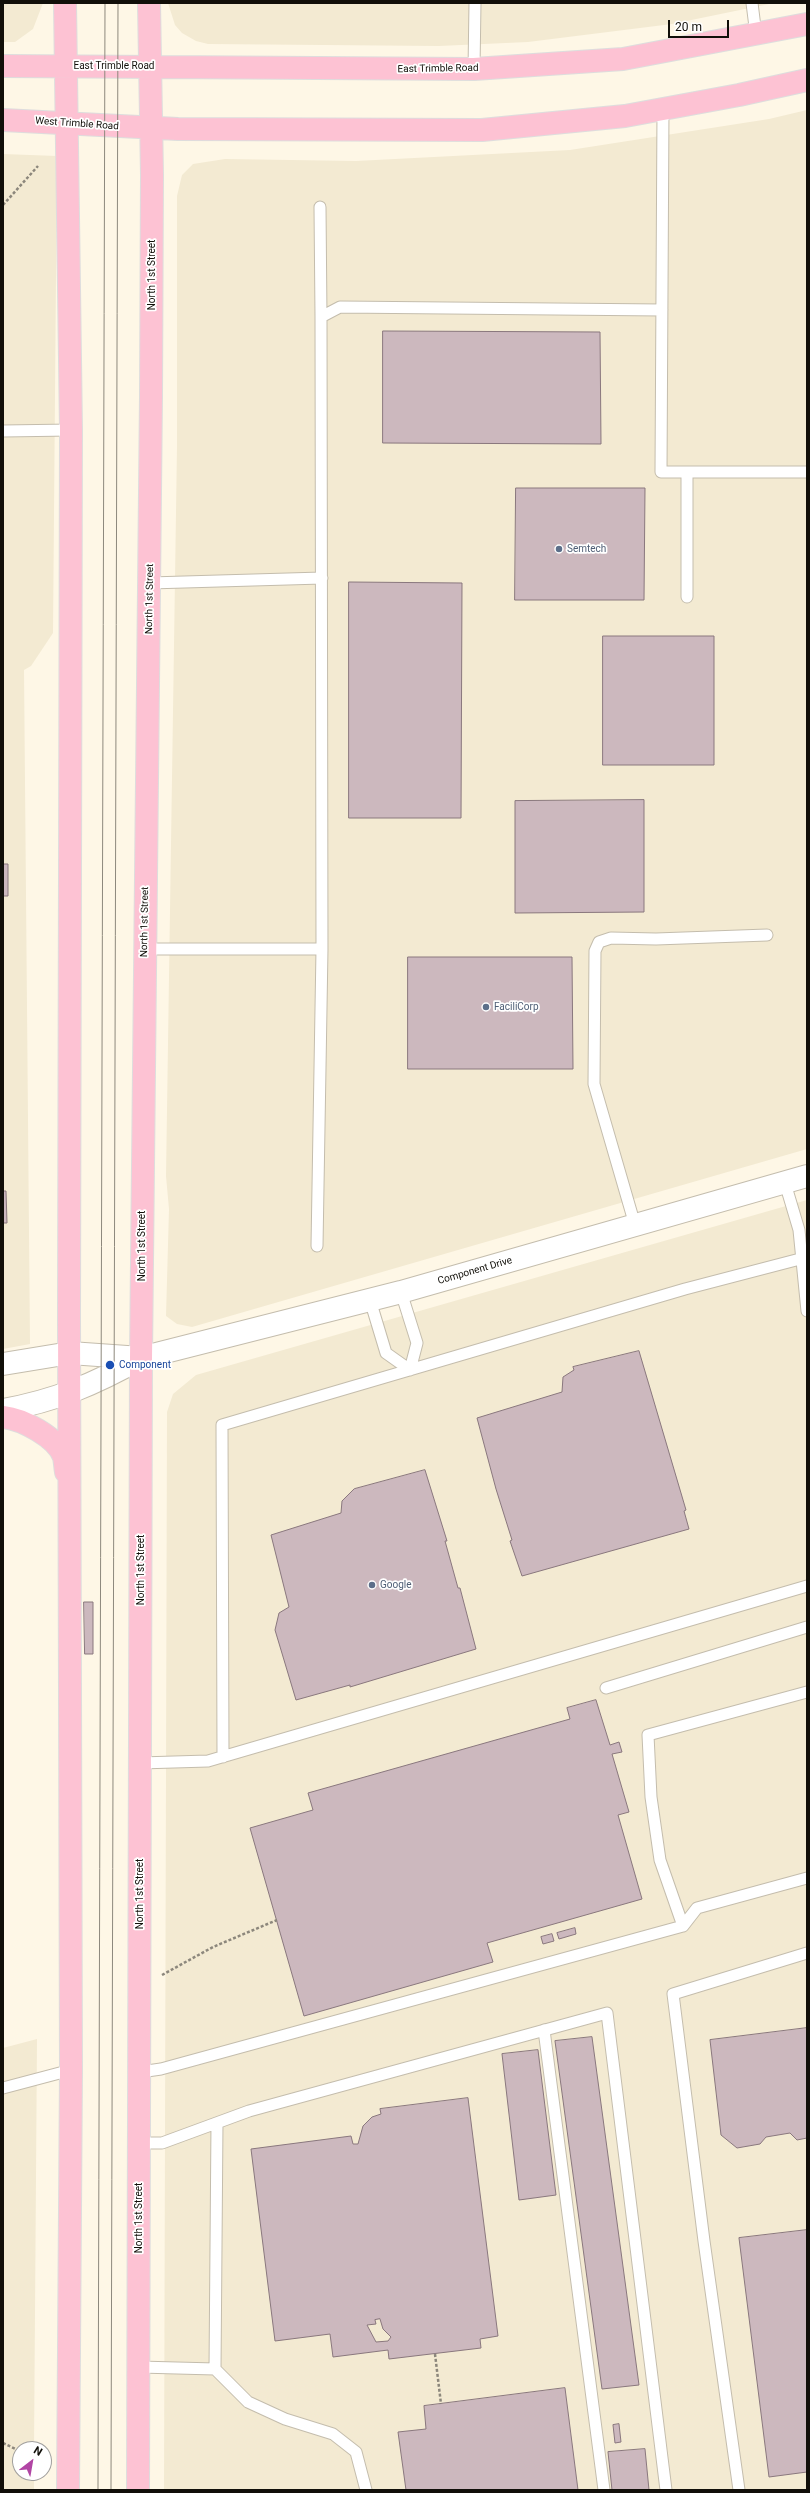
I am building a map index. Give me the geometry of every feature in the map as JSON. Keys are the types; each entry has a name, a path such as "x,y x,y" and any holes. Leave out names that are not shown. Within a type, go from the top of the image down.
{"main road":[{"path":"65,3 71,430 71,2070 68,2490"},
{"name":"North 1st Street","path":"138,2490 141,1358 144,949 150,583 151,128 149,3"},
{"name":"East Trimble Road","path":"65,65 474,70 623,59 756,35 807,24"},
{"path":"3,66 65,65"},
{"path":"151,128 462,131 625,116 807,80"},
{"name":"West Trimble Road","path":"3,120 151,128"},
{"path":"3,1417 17,1419 38,1431 52,1442 64,1456 70,1505"}],"street":[{"name":"Component Drive","path":"3,1410 70,1394 101,1381 141,1358 401,1292 807,1176"},
{"name":"Component Drive","path":"3,1364 70,1353 141,1358"}],"lane":[{"path":"474,3 474,70"},
{"path":"752,3 756,35"},
{"path":"663,109 661,472 807,472"},
{"path":"317,1246 322,949 320,207"},
{"path":"321,317 340,307 662,310"},
{"path":"3,431 71,430"},
{"path":"687,472 687,597"},
{"path":"150,583 322,578"},
{"path":"635,1225 594,1084 595,951 597,946 599,942 611,938 656,939 767,935"},
{"path":"144,949 322,949"},
{"path":"784,1183 799,1230 800,1259 807,1311"},
{"path":"223,1756 222,1425 692,1287 800,1259"},
{"path":"401,1292 417,1343 410,1370"},
{"path":"370,1300 386,1353 410,1370"},
{"path":"140,1763 208,1761 550,1663 807,1586"},
{"path":"606,1688 807,1627"},
{"path":"683,1926 660,1860 651,1797 648,1735 807,1692"},
{"path":"140,2072 161,2069 683,1926 697,1908 807,1878"},
{"path":"739,2490 704,2241 673,1994 807,1954"},
{"path":"139,2143 162,2143 249,2111 607,2013 666,2490"},
{"path":"544,2030 604,2490"},
{"path":"3,2088 71,2070"},
{"path":"215,2369 217,2123"},
{"path":"138,2367 215,2369 248,2402 285,2419 333,2434 356,2452 366,2490"}],"path":[{"path":"3,205 38,166"},
{"path":"162,1975 213,1947 277,1920"},
{"path":"435,2354 441,2404"}],"shaded area":[{"path":"3,3 43,3 33,29 15,42 3,42"},
{"path":"168,3 774,3 672,24 528,42 439,46 208,44 196,41 182,33 175,25"},
{"path":"807,110 807,1149 192,1327 177,1324 166,1316 169,1209 166,1176 177,446 177,196 182,175 193,164 225,159 356,161 570,150 769,119"},
{"path":"3,154 57,156 53,633 31,666 24,670 30,1344 3,1349"},
{"path":"807,1200 807,2490 164,2490 167,1412 173,1394 196,1375"},
{"path":"37,2039 34,2441 12,2441 12,2481 34,2481 34,2490 3,2490 3,2048"}],"building":[{"path":"383,331 600,332 601,444 383,443"},
{"path":"516,488 645,488 644,600 515,600"},
{"path":"349,582 462,583 461,818 349,818"},
{"path":"603,636 714,636 714,765 603,765"},
{"path":"644,800 644,912 515,913 515,801"},
{"path":"3,864 8,864 8,896 3,896"},
{"path":"408,957 572,957 573,1069 408,1069"},
{"path":"3,1191 6,1191 7,1223 3,1223"},
{"path":"639,1351 686,1510 684,1511 689,1529 522,1576 510,1541 512,1540 496,1489 477,1418 562,1392 563,1377 574,1370 573,1367"},
{"path":"425,1470 447,1541 445,1541 458,1588 460,1588 476,1649 350,1687 350,1685 296,1700 275,1630 279,1613 289,1607 271,1535 341,1513 342,1501 354,1489"},
{"path":"84,1602 93,1602 93,1654 85,1654"},
{"path":"596,1700 610,1745 619,1742 622,1752 612,1754 629,1812 618,1815 642,1899 487,1943 493,1962 304,2016 250,1828 313,1810 308,1793 570,1719 567,1708"},
{"path":"575,1928 576,1934 559,1939 557,1933"},
{"path":"552,1934 554,1941 543,1944 541,1937"},
{"path":"807,2028 807,2138 797,2140 790,2133 766,2137 760,2144 737,2148 721,2135 710,2040"},
{"path":"592,2037 639,2385 602,2389 555,2041"},
{"path":"538,2050 556,2195 519,2200 502,2054"},
{"path":"468,2098 498,2336 480,2339 481,2348 389,2359 388,2350 333,2357 330,2334 275,2341 251,2149 351,2136 353,2144 358,2144 363,2126 372,2117 381,2114 380,2109","holes":["380,2319 383,2329 391,2337 388,2341 376,2342 367,2325 376,2324 375,2320"]},
{"path":"807,2230 807,2472 769,2477 739,2238"},
{"path":"565,2388 578,2490 406,2490 398,2432 426,2429 424,2406"},
{"path":"619,2424 621,2442 615,2443 613,2425"},
{"path":"645,2449 649,2490 612,2490 608,2452"}],"tram line":[{"path":"98,2490 105,3"},
{"path":"111,2490 118,3"}],"place":[{"name":"Semtech","path":"559,549"},
{"name":"FaciliCorp","path":"486,1007"},
{"name":"Component","path":"110,1365"},
{"name":"Google","path":"372,1585"}]}
